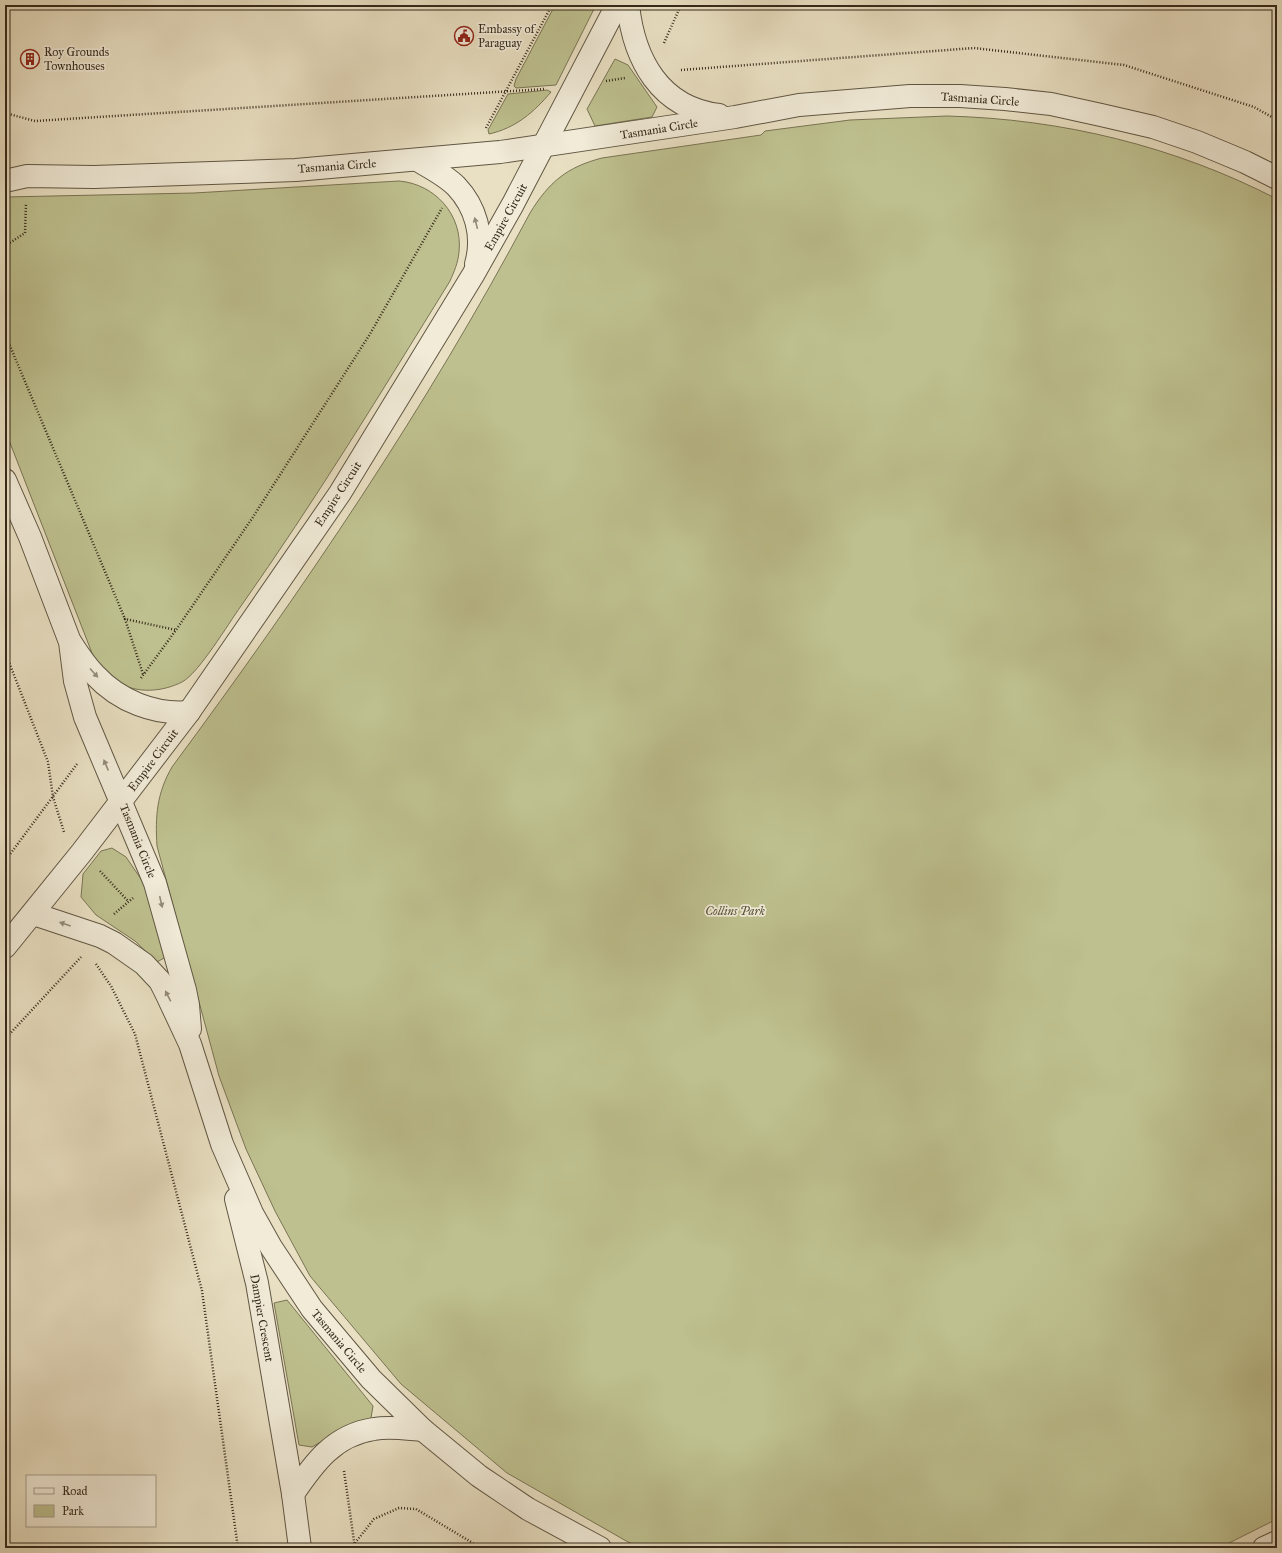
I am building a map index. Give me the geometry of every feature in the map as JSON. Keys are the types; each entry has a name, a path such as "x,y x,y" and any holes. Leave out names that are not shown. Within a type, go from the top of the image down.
{"street":[{"name":"Empire Circuit","path":"5,947 34,914 189,712 340,493 473,275 544,146 617,5"},
{"path":"628,5 629,19 635,44 650,75 674,98 690,108 711,114 734,117"},
{"name":"Tasmania Circle","path":"5,181 27,176 94,177 243,172 417,160 544,146 734,117 799,105 910,96 960,96 1044,104 1101,115 1153,127 1211,148 1245,162 1277,178"},
{"path":"417,160 455,185 464,196 475,215 478,229 479,248 473,275"},
{"name":"Tasmania Circle","path":"5,168 27,176"},
{"name":"Tasmania Circle","path":"5,480 30,537 70,642 74,676 85,717 122,801 155,883 187,1000 190,1044"},
{"name":"Tasmania Circle","path":"70,642 95,675 118,693 143,706 156,710 176,713 189,712"},
{"name":"Tasmania Circle","path":"34,914 94,943 125,950 152,971 167,995 190,1044 222,1144 252,1213 287,1273 312,1309 371,1379 423,1430 479,1476 535,1513 600,1548"},
{"name":"Dampier Crescent","path":"222,1144 257,1283 293,1494 300,1548"},
{"path":"293,1494 310,1469 324,1453 340,1441 354,1434 373,1429 395,1428 423,1430"},
{"path":"1264,1548 1277,1542"}],"path":[{"path":"486,129 552,5"},
{"path":"650,75 681,5"},
{"path":"5,113 35,121 553,88 727,66 974,48 1124,65 1254,108 1277,120"},
{"path":"5,246 25,233 27,176"},
{"path":"253,516 370,334 432,227"},
{"path":"5,334 125,620 143,675"},
{"path":"125,620 176,630"},
{"path":"5,652 48,762 53,797 65,837 82,852 128,901"},
{"path":"5,1038 94,943 105,923 128,901 155,883"},
{"path":"94,943 111,986 135,1034 202,1291 238,1548"},
{"path":"340,1441 355,1548"},
{"path":"355,1543 374,1519 399,1508 404,1508 416,1509 481,1548"}],"green space":[{"path":"555,5 596,5 556,85 516,88 514,86 516,79"},
{"path":"615,59 628,65 657,107 652,117 595,126 587,109"},
{"path":"547,90 551,92 524,118 508,128 489,134 488,130 508,94"},
{"name":"Collins Park","path":"947,116 990,118 1033,123 1116,139 1158,150 1198,164 1238,180 1277,199 1277,1519 1219,1548 644,1548 628,1542 507,1473 401,1384 310,1276 275,1211 246,1149 219,1076 157,846 156,825 158,805 163,786 172,767 269,633 362,496 449,357 530,213 544,193 560,177 579,166 602,158 761,135 765,131 850,120"},
{"path":"399,181 412,183 424,188 435,195 451,214 459,238 459,252 457,264 450,281 322,486 221,636 197,669 182,682 158,690 141,690 125,686 113,678 105,670 92,653 5,430 5,197 194,193"},
{"path":"112,848 126,857 149,894 166,957 157,962 135,941 96,915 81,897 83,874 101,851"},
{"path":"287,1300 373,1406 371,1418 343,1429 312,1447 299,1445 274,1303"}],"place":[{"name":"Embassy of Paraguay","path":"464,36"},
{"name":"Roy Grounds Townhouses","path":"30,59"}]}
